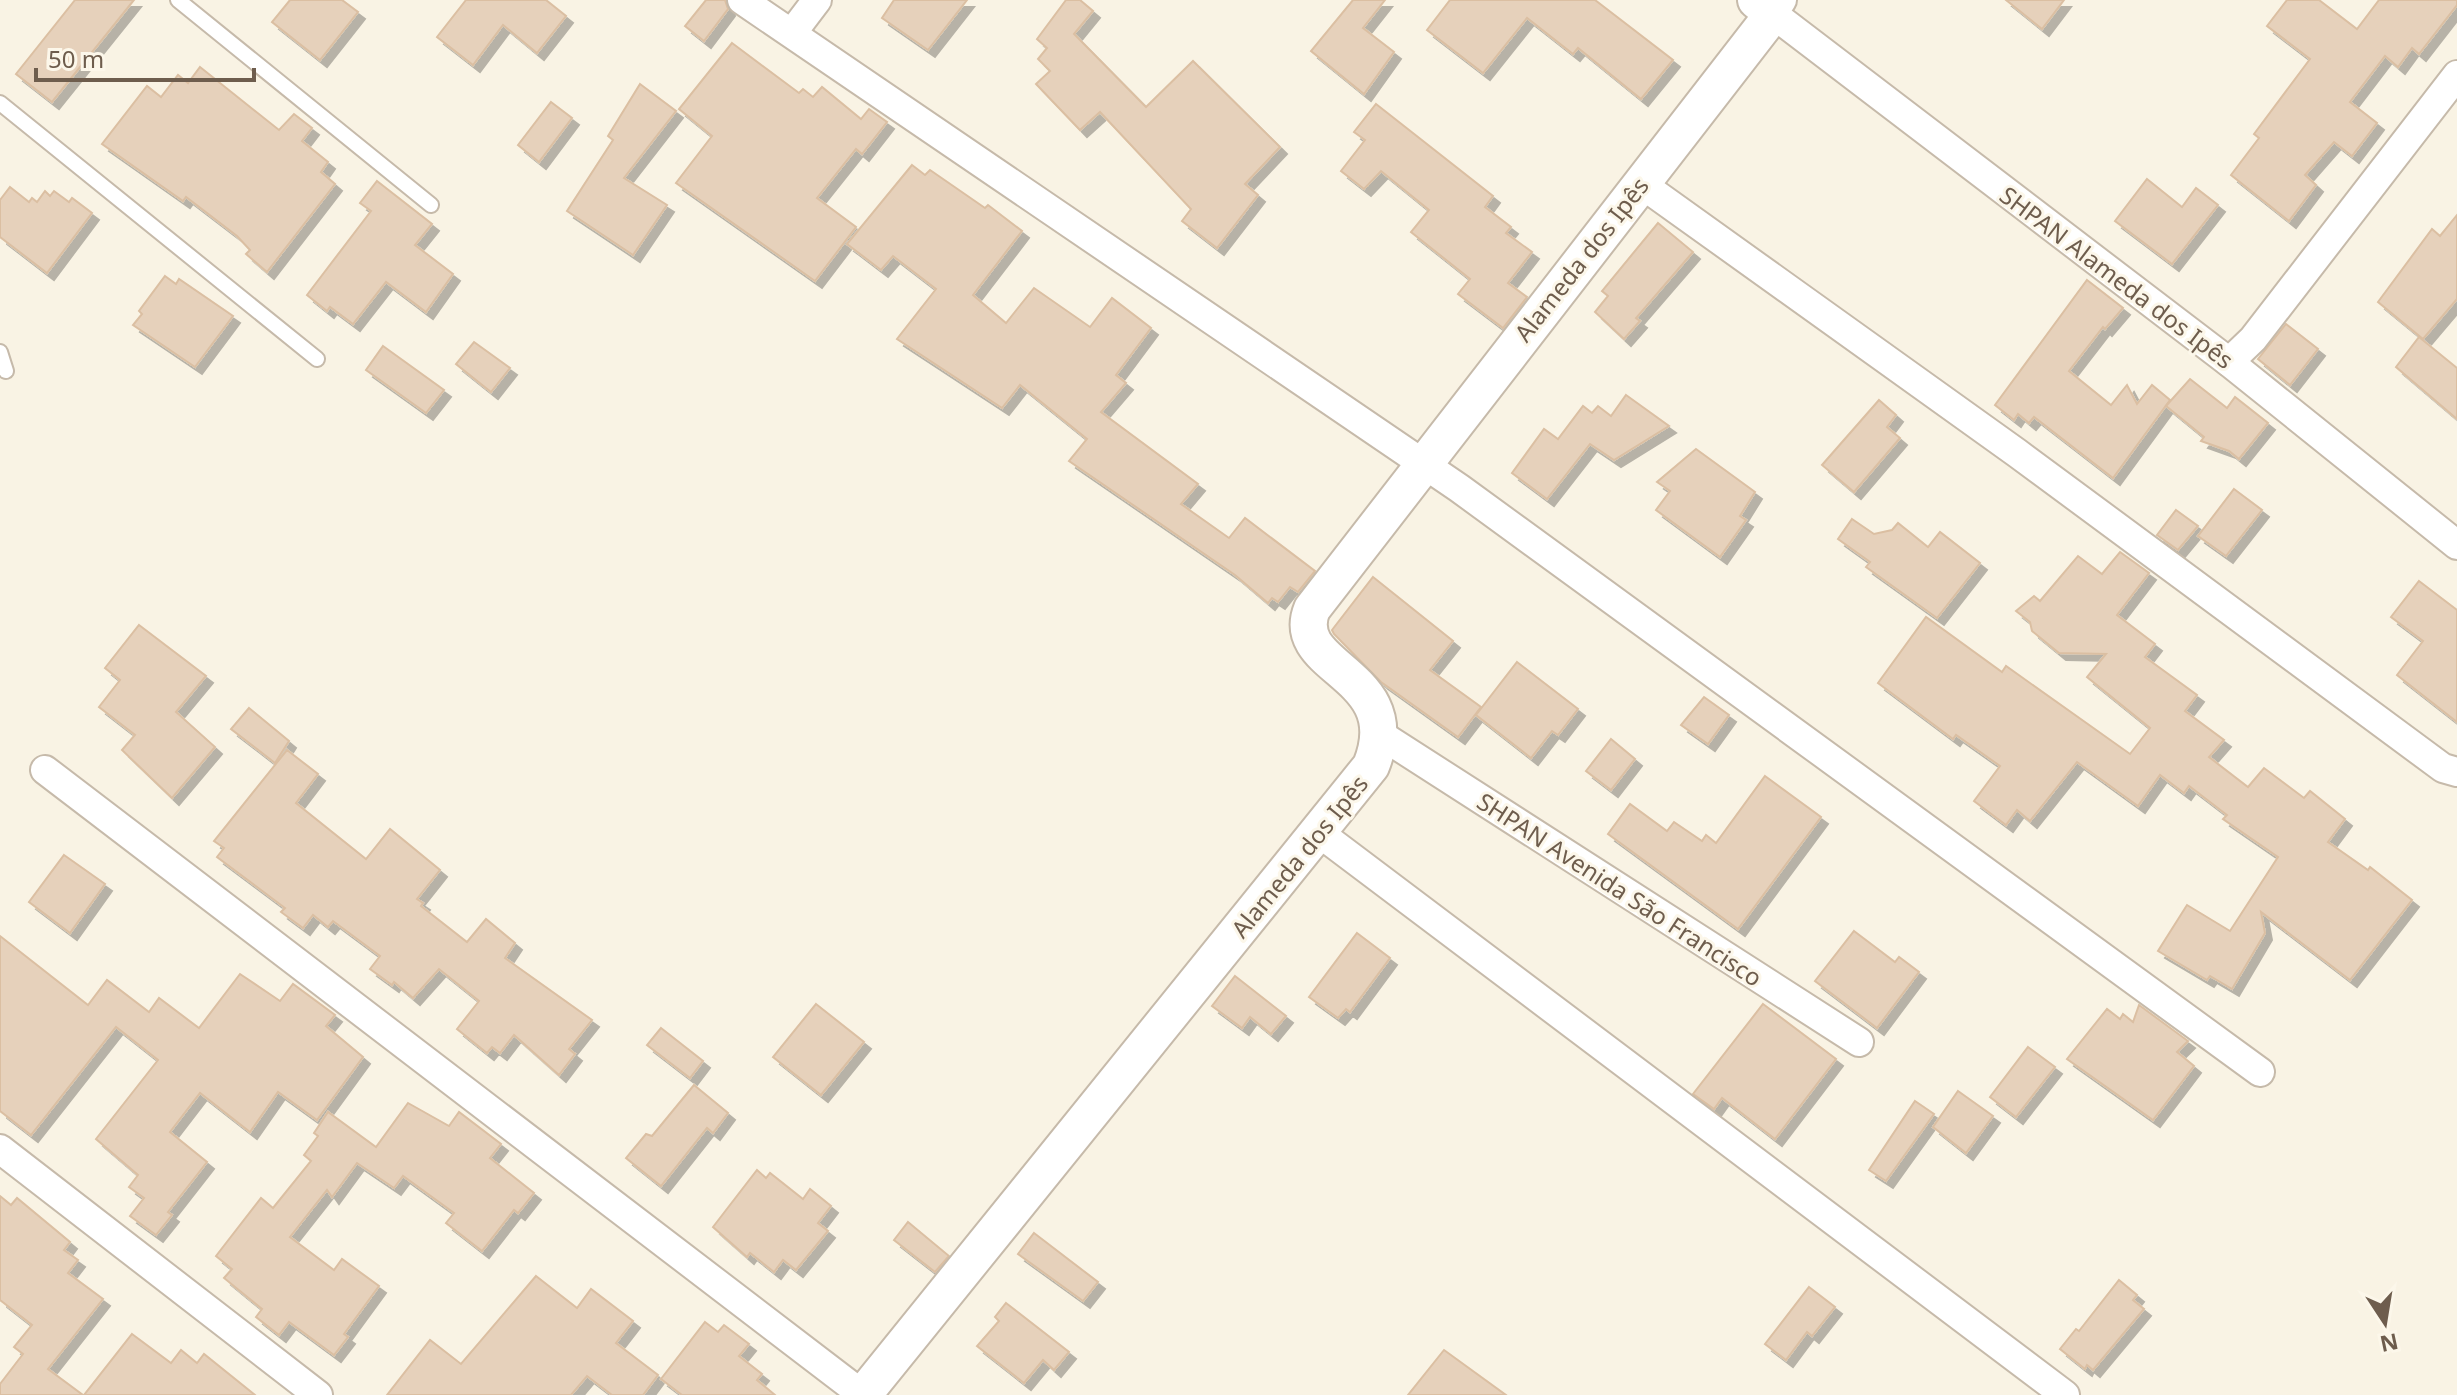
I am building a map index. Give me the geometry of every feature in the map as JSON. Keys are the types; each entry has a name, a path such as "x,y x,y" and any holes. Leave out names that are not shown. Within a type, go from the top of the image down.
{"street":[{"path":"742,0 1423,465 2260,1072"},
{"path":"792,33 817,0"},
{"name":"Alameda dos Ipês","path":"863,1395 1371,766 1381,735 1374,704 1314,645 1307,628 1308,618 1640,183 1770,5"},
{"name":"SHPAN Alameda dos Ipês","path":"1770,5 2229,362 2457,545"},
{"path":"2229,362 2253,339 2457,75"},
{"path":"1640,183 2017,453 2443,768 2457,772"},
{"name":"SHPAN Avenida São Francisco","path":"1381,735 1859,1042"},
{"path":"45,770 863,1395"},
{"path":"1318,832 2065,1395"},
{"path":"0,1149 318,1395"}],"lane":[{"path":"178,0 431,205"},
{"path":"2,109 317,359"},
{"path":"0,352 6,371"}],"building":[{"path":"75,0 134,0 52,102 16,74"},
{"path":"290,0 342,0 358,12 320,60 272,22"},
{"path":"466,0 546,0 566,16 537,53 503,25 473,65 437,37"},
{"path":"706,0 725,0 728,9 704,41 685,26"},
{"path":"894,0 967,0 928,50 882,18"},
{"path":"1066,0 1080,0 1093,11 1074,34 1146,107 1193,61 1280,147 1245,184 1258,195 1217,248 1182,221 1191,209 1100,112 1080,130 1036,84 1050,71 1038,59 1047,48 1037,39"},
{"path":"1353,0 1385,0 1363,28 1394,52 1364,94 1311,51"},
{"path":"1450,0 1595,0 1673,60 1641,99 1578,48 1573,54 1527,18 1483,73 1427,30"},
{"path":"2006,0 2064,0 2042,29"},
{"path":"2287,0 2319,0 2357,29 2379,0 2457,0 2457,5 2419,54 2412,48 2398,67 2385,56 2350,102 2377,123 2352,156 2334,142 2305,175 2316,185 2289,221 2231,175 2259,138 2254,134 2310,59 2267,26"},
{"path":"732,43 799,93 803,89 813,97 822,87 861,119 869,109 887,122 862,154 856,149 817,198 856,227 815,281 676,183 712,136 679,109"},
{"path":"200,67 279,130 294,114 312,128 302,141 328,162 321,172 335,184 267,272 246,254 250,250 237,236 186,197 183,201 102,144 147,86 161,97 178,75 188,83"},
{"path":"640,84 676,111 624,178 667,205 633,255 567,211 613,140 608,136"},
{"path":"551,102 572,118 539,162 518,145"},
{"path":"1376,104 1493,196 1485,207 1511,227 1506,233 1532,252 1508,283 1527,297 1503,328 1458,294 1470,279 1411,232 1429,210 1381,171 1364,189 1341,171 1365,140 1354,132"},
{"path":"912,165 925,175 930,170 985,208 988,205 1022,231 973,295 1006,323 1034,288 1090,327 1112,298 1151,328 1116,375 1126,383 1101,412 1198,484 1181,504 1229,538 1245,518 1315,571 1298,592 1290,587 1278,602 1272,598 1268,603 1235,575 1069,461 1087,439 1020,385 1002,408 897,339 936,289 893,256 881,270 847,244"},
{"path":"2147,179 2182,207 2196,188 2218,205 2172,264 2115,221"},
{"path":"377,181 432,224 415,245 453,274 426,312 386,282 353,324 330,307 327,311 307,295 371,211 360,203"},
{"path":"10,187 29,202 32,198 37,202 45,191 50,196 54,191 69,202 72,198 92,213 47,273 0,237 0,200"},
{"path":"2457,215 2457,299 2423,339 2378,302 2432,229 2440,236"},
{"path":"1658,223 1693,252 1636,318 1640,321 1624,339 1595,312 1608,296 1602,291"},
{"path":"165,276 176,284 179,279 233,316 195,367 133,325 142,314 139,311"},
{"path":"2087,280 2123,308 2105,329 2103,327 2069,371 2111,405 2127,385 2137,404 2152,385 2170,400 2113,478 2034,417 2029,423 2018,414 2014,420 1995,405"},
{"path":"2286,324 2318,349 2290,385 2258,359"},
{"path":"2419,337 2457,368 2457,419 2396,367"},
{"path":"474,342 510,368 491,392 456,364"},
{"path":"383,346 444,390 426,413 366,370"},
{"path":"2190,379 2227,408 2235,397 2268,423 2239,459 2229,451 2201,441 2204,437 2166,406"},
{"path":"1626,395 1669,426 1614,460 1590,444 1547,499 1512,473 1544,429 1558,439 1583,406 1592,413 1598,406 1611,416"},
{"path":"1879,400 1896,415 1887,427 1900,438 1854,492 1822,465"},
{"path":"1696,449 1755,492 1740,516 1746,520 1720,557 1656,510 1670,491 1657,482"},
{"path":"2234,489 2262,510 2226,556 2198,536"},
{"path":"2176,510 2198,526 2178,550 2157,535"},
{"path":"1852,519 1874,534 1892,530 1898,523 1928,547 1940,532 1980,563 1937,618 1866,567 1870,562 1838,539"},
{"path":"2120,552 2149,573 2117,615 2155,644 2145,657 2197,695 2185,711 2224,740 2209,757 2248,787 2264,768 2304,798 2310,791 2345,819 2328,842 2368,870 2370,867 2412,900 2350,980 2261,912 2265,933 2232,989 2210,976 2207,980 2158,951 2187,905 2230,931 2278,857 2223,819 2227,815 2189,786 2184,793 2160,775 2138,806 2077,762 2030,821 2017,810 2006,825 1974,801 2000,766 1956,735 1953,739 1878,683 1926,617 2002,672 2006,666 2130,754 2150,728 2087,677 2106,654 2059,653 2032,631 2030,622 2016,611 2034,596 2040,601 2078,556 2102,574"},
{"path":"1373,577 1453,641 1430,670 1481,707 1458,737 1381,682 1334,634 1332,630"},
{"path":"2419,581 2457,610 2457,722 2397,675 2423,641 2391,617"},
{"path":"139,625 206,676 176,712 215,747 172,798 122,750 135,735 99,707 120,680 105,668"},
{"path":"1517,662 1578,709 1558,735 1552,731 1531,758 1476,715"},
{"path":"1704,697 1729,715 1708,744 1681,725"},
{"path":"249,708 289,741 275,763 231,729"},
{"path":"1611,739 1635,759 1611,790 1586,771"},
{"path":"287,750 318,774 296,803 366,859 390,829 440,870 417,899 423,903 421,906 467,942 486,919 515,943 505,958 592,1020 569,1049 575,1054 559,1075 514,1035 500,1053 492,1047 487,1053 457,1029 479,1001 439,969 413,998 394,982 392,985 370,969 380,956 333,921 328,927 313,915 303,928 281,912 285,908 217,857 224,848 214,841"},
{"path":"1765,776 1821,817 1738,929 1608,834 1630,804 1667,831 1674,822 1702,841 1706,835 1716,843"},
{"path":"64,855 105,884 70,933 29,902"},
{"path":"1854,931 1895,962 1899,957 1919,972 1877,1028 1815,981"},
{"path":"1357,933 1390,958 1350,1012 1346,1009 1338,1018 1309,997"},
{"path":"0,936 88,1005 107,980 149,1012 159,998 199,1028 240,974 280,1001 293,984 335,1015 326,1026 363,1057 317,1120 278,1092 250,1132 200,1093 170,1132 207,1162 168,1212 172,1215 156,1235 130,1216 144,1198 129,1187 138,1175 96,1139 158,1060 116,1027 31,1135 0,1111"},
{"path":"1235,976 1286,1016 1271,1034 1250,1017 1242,1028 1212,1006"},
{"path":"816,1004 864,1042 821,1095 773,1057"},
{"path":"1763,1004 1836,1059 1775,1139 1722,1098 1714,1109 1693,1094"},
{"path":"2139,1005 2188,1041 2177,1052 2194,1066 2153,1120 2067,1059 2107,1009 2120,1019 2123,1014 2133,1022"},
{"path":"661,1028 703,1061 690,1078 647,1045"},
{"path":"2028,1047 2055,1067 2016,1117 1990,1097"},
{"path":"694,1085 728,1113 713,1133 707,1128 661,1186 626,1158 646,1134 652,1136"},
{"path":"1958,1091 1993,1116 1966,1153 1933,1127"},
{"path":"1915,1101 1934,1114 1886,1181 1869,1170"},
{"path":"408,1103 449,1126 459,1112 501,1144 490,1158 534,1193 518,1213 514,1210 482,1251 446,1223 454,1213 403,1176 394,1188 357,1163 332,1197 327,1190 290,1237 334,1270 342,1259 379,1286 344,1334 348,1337 334,1355 289,1322 279,1335 256,1317 262,1309 224,1278 232,1269 216,1256 261,1198 273,1208 311,1161 304,1155 318,1136 314,1133 328,1112 376,1147"},
{"path":"757,1170 766,1178 770,1173 803,1199 810,1189 831,1206 818,1223 828,1231 796,1270 783,1260 774,1272 750,1253 747,1257 713,1227"},
{"path":"0,1196 11,1205 17,1198 70,1242 64,1250 78,1260 68,1273 103,1299 48,1369 83,1395 0,1395 0,1384 23,1354 14,1347 32,1325 0,1300"},
{"path":"908,1222 949,1256 935,1272 894,1240"},
{"path":"1034,1233 1098,1282 1083,1301 1018,1254"},
{"path":"536,1276 577,1308 591,1289 633,1321 616,1343 658,1375 643,1395 612,1395 587,1376 571,1395 387,1395 430,1340 461,1364"},
{"path":"2119,1280 2137,1295 2133,1300 2144,1309 2093,1370 2087,1365 2085,1369 2060,1349 2076,1329 2079,1331"},
{"path":"1809,1287 1835,1307 1812,1336 1807,1332 1786,1360 1765,1344"},
{"path":"1006,1303 1069,1352 1054,1370 1043,1360 1024,1383 977,1346 999,1321 995,1317"},
{"path":"705,1322 718,1332 724,1325 749,1344 739,1356 762,1374 757,1380 775,1395 682,1395 661,1379"},
{"path":"132,1334 171,1363 181,1350 197,1363 204,1354 255,1395 84,1395"},
{"path":"1444,1350 1506,1395 1408,1395"}]}
